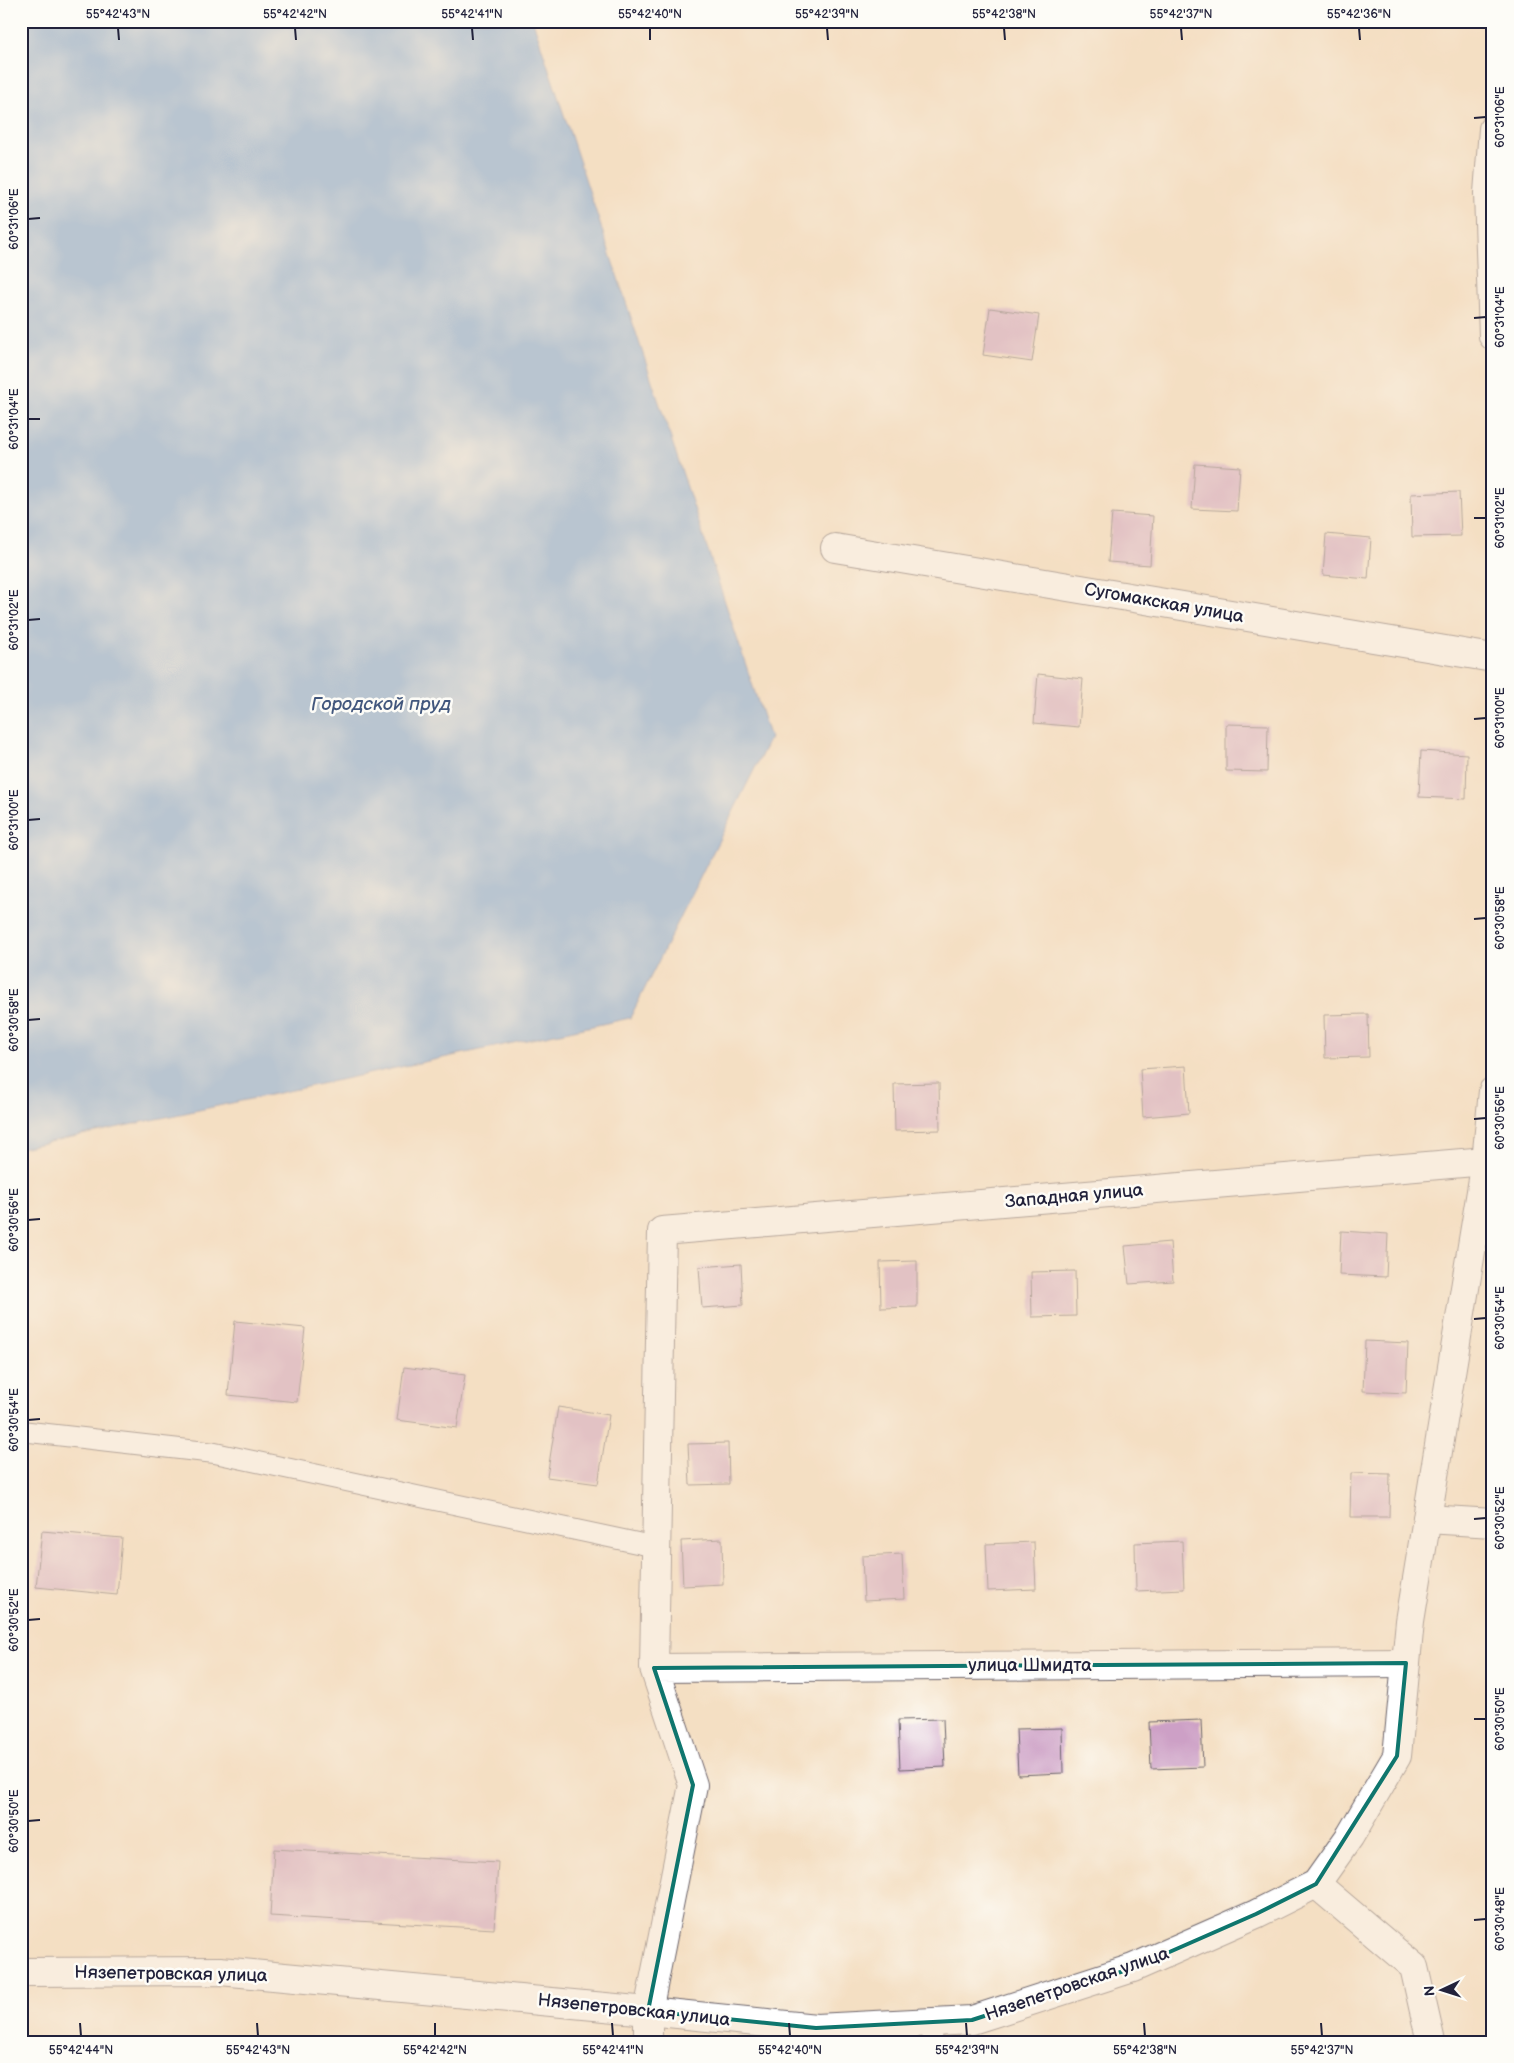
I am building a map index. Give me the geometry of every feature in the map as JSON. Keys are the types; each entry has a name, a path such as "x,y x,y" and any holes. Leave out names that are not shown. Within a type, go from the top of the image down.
{"street":[{"path":"1493,129 1490,193 1493,336"},
{"name":"Сугомакская улица","path":"835,548 1493,658"},
{"path":"1431,2042 1414,1967 1316,1884 1350,1836 1397,1756 1410,1621 1486,1161 1492,1100"},
{"name":"Западная улица","path":"656,1547 662,1231 1486,1161"},
{"path":"1427,1520 1493,1523"},
{"path":"648,2042 648,2011 694,1786 654,1668 656,1547"},
{"name":"улица Шмидта","path":"654,1668 1406,1663"},
{"name":"Нязепетровская улица","path":"21,1972 220,1971 816,2028 932,2032 1132,1968 1256,1914 1316,1884"}],"lane":[{"path":"21,1431 215,1453 656,1547"}],"highlighted area":[{"path":"1406,1663 1397,1756 1316,1884 1256,1914 1133,1968 972,2020 816,2028 648,2011 693,1785 654,1668"}],"water":[{"name":"Городской пруд","path":"21,21 533,21 770,738 630,1018 21,1148"}],"building":[{"path":"990,308 1039,315 1032,362 983,355"},
{"path":"1195,464 1240,467 1237,511 1192,509"},
{"path":"1459,492 1461,536 1412,537 1411,494"},
{"path":"1112,513 1153,516 1150,565 1108,562"},
{"path":"1326,534 1371,538 1368,579 1323,575"},
{"path":"1038,674 1083,679 1079,727 1034,723"},
{"path":"1226,724 1268,725 1267,772 1226,771"},
{"path":"1421,751 1467,754 1466,799 1419,797"},
{"path":"1368,1014 1369,1057 1325,1058 1324,1015"},
{"path":"1186,1066 1189,1113 1143,1117 1140,1069"},
{"path":"939,1083 940,1130 895,1131 894,1084"},
{"path":"1341,1231 1388,1234 1386,1277 1339,1275"},
{"path":"1170,1242 1173,1281 1129,1284 1125,1246"},
{"path":"917,1261 917,1307 881,1308 880,1262"},
{"path":"741,1264 743,1305 702,1308 699,1267"},
{"path":"1075,1271 1076,1316 1032,1317 1031,1272"},
{"path":"235,1321 305,1328 297,1402 228,1395"},
{"path":"1365,1341 1408,1343 1406,1393 1363,1391"},
{"path":"404,1367 465,1375 457,1428 397,1420"},
{"path":"558,1407 609,1415 598,1484 547,1477"},
{"path":"728,1443 729,1484 690,1485 688,1444"},
{"path":"1351,1473 1390,1474 1389,1517 1350,1517"},
{"path":"42,1531 122,1538 117,1595 36,1587"},
{"path":"722,1539 723,1584 683,1586 681,1541"},
{"path":"1182,1541 1184,1589 1136,1591 1135,1543"},
{"path":"1034,1542 1036,1589 988,1591 986,1544"},
{"path":"902,1554 904,1599 864,1601 862,1556"},
{"path":"943,1719 945,1767 900,1769 898,1720"},
{"path":"1201,1720 1203,1767 1151,1769 1149,1722"},
{"path":"1062,1728 1063,1773 1018,1775 1016,1729"},
{"path":"274,1849 498,1862 494,1929 270,1916"},
{"path":"1489,1968 1493,1968 1493,2011 1490,2011"}]}
